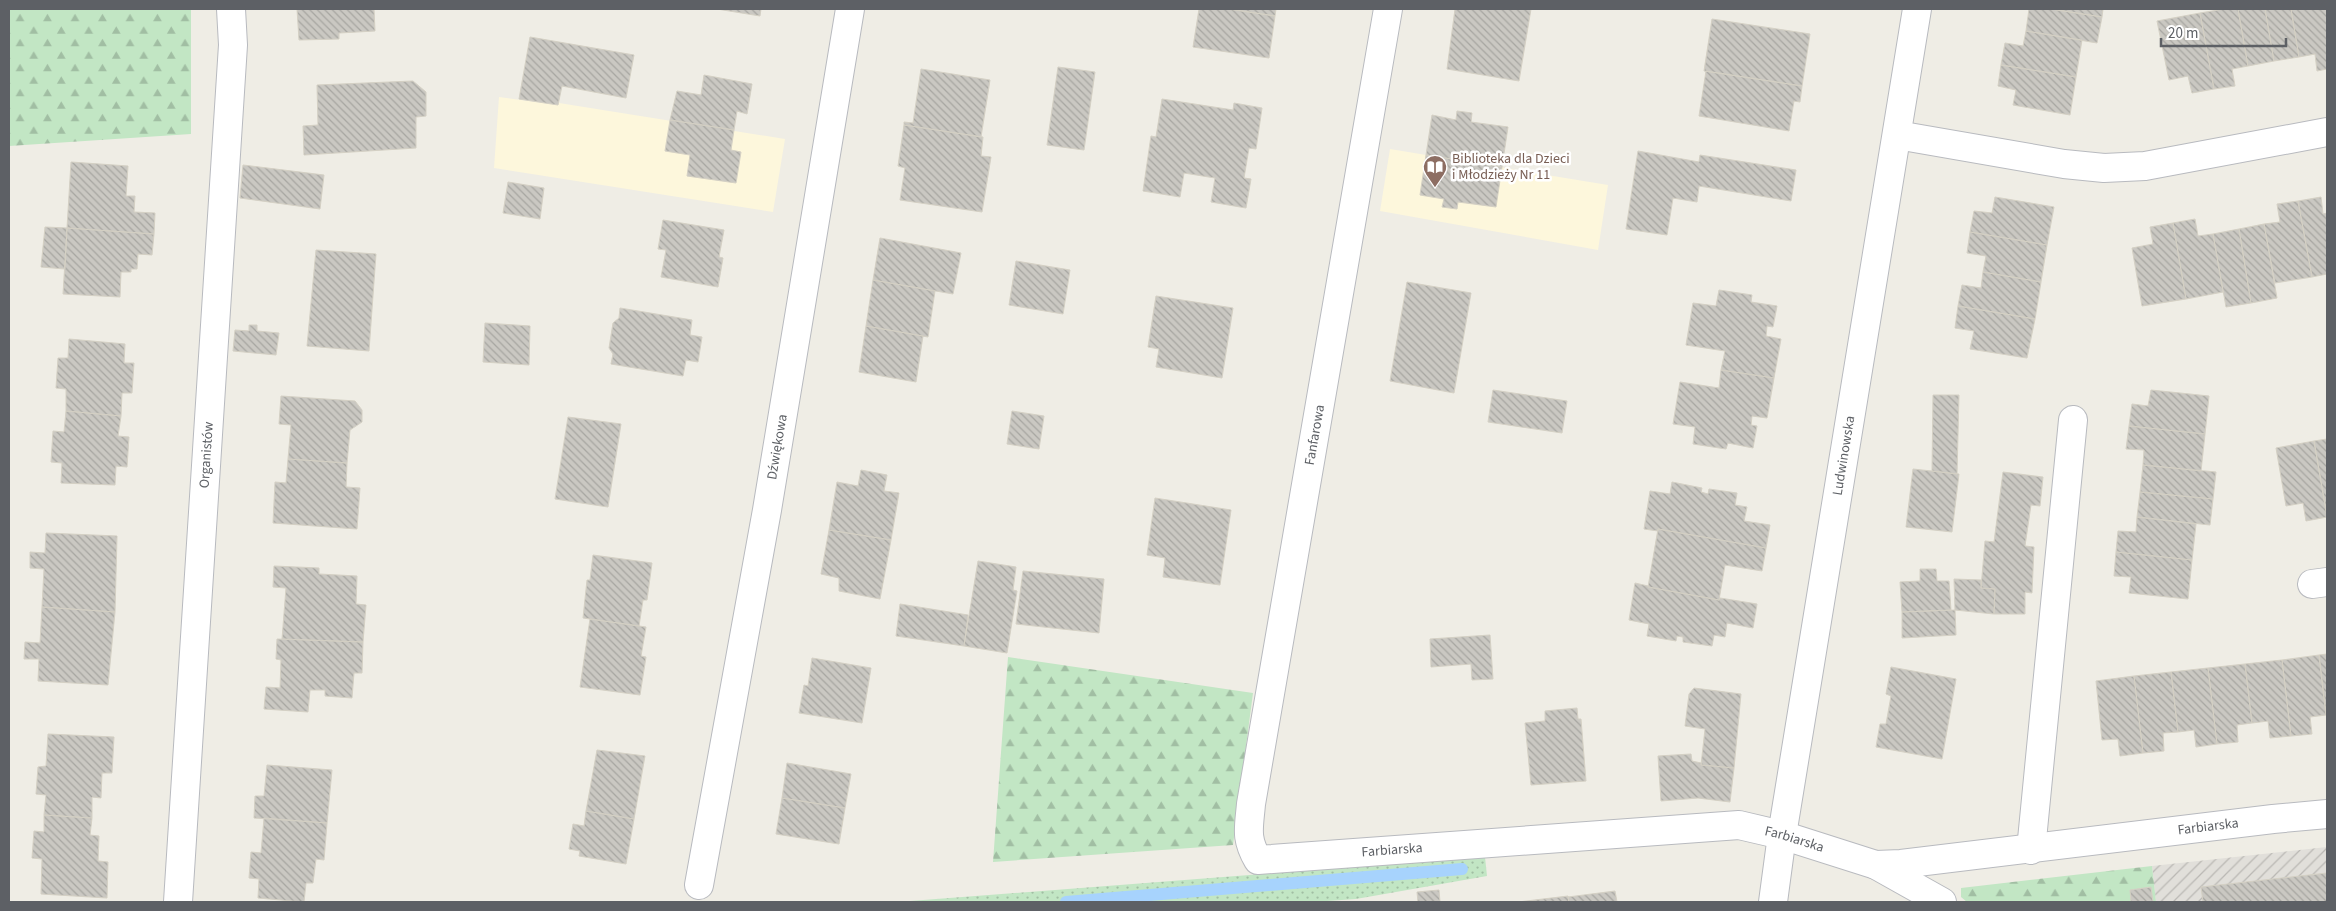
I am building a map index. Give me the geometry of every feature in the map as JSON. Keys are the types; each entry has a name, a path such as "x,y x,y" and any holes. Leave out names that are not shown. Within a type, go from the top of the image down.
{"street":[{"name":"Organistów","path":"178,902 233,45 231,9"},
{"name":"Dźwiękowa","path":"699,885 768,510 850,9"},
{"name":"Fanfarowa","path":"1258,860 1250,846 1248,830 1388,9"},
{"name":"Ludwinowska","path":"1773,902 1782,835 1917,9"},
{"path":"1897,135 2064,164 2104,168 2145,166 2327,132"},
{"path":"2031,850 2073,420"},
{"name":"Farbiarska","path":"1258,860 1739,826 1782,835 1876,864 1901,864 2327,814"},
{"path":"1876,864 1942,902"}],"shaded area":[{"path":"499,97 558,105 559,103 785,139 773,212 494,168"},
{"path":"1390,149 1608,185 1598,250 1380,211"},
{"path":"2327,847 2327,902 2156,902 2152,866"}],"green space":[{"path":"9,9 191,9 191,134 9,146"},
{"path":"1008,657 1253,693 1233,845 993,862"},
{"path":"1485,857 1487,876 1356,899 1313,902 897,902"},
{"path":"2152,866 2156,902 1967,902 1961,897 1961,888"}],"building":[{"path":"297,9 374,9 375,31 339,33 339,39 299,40"},
{"path":"717,9 761,9 760,16"},
{"path":"1199,9 1229,9 1275,16 1269,58 1193,47"},
{"path":"1229,9 1276,9 1275,16"},
{"path":"1455,9 1531,9 1519,81 1447,69"},
{"path":"2029,9 2051,9 2102,17 2097,43 2026,31"},
{"path":"2051,9 2103,9 2102,17"},
{"path":"2238,9 2248,66 2232,69 2235,86 2214,89 2200,13"},
{"path":"2238,9 2265,9 2274,61 2248,66"},
{"path":"2265,9 2291,9 2299,57 2274,61"},
{"path":"2291,9 2327,9 2327,69 2317,71 2315,54 2299,57"},
{"path":"2200,13 2214,89 2192,93 2188,76 2169,80 2157,21"},
{"path":"1712,19 1810,34 1802,86 1704,71"},
{"path":"2026,31 2082,40 2076,77 2001,65 2005,43 2023,46"},
{"path":"530,37 634,55 626,98 562,86 558,105 519,99"},
{"path":"2001,65 2076,77 2070,115 2013,105 2016,90 1998,86"},
{"path":"1058,67 1095,72 1084,150 1047,145"},
{"path":"921,69 990,80 981,137 904,125 904,122 913,123"},
{"path":"1706,71 1802,86 1800,102 1794,101 1789,131 1699,116"},
{"path":"704,75 752,84 747,114 737,111 734,130 670,120 677,91 701,95"},
{"path":"413,81 426,92 426,116 416,117 416,148 304,155 303,126 318,125 317,85"},
{"path":"1162,99 1233,110 1234,103 1262,108 1256,149 1249,148 1244,178 1251,179 1246,208 1211,202 1215,178 1184,173 1180,197 1143,191 1151,136 1156,137"},
{"path":"1457,111 1472,113 1471,122 1508,127 1502,167 1426,155 1432,115 1456,120"},
{"path":"670,120 734,130 731,150 741,152 736,183 687,176 690,155 665,151"},
{"path":"904,125 983,137 981,156 991,157 982,212 900,200 905,168 898,166"},
{"path":"1638,151 1699,162 1700,155 1796,170 1791,201 1699,186 1697,202 1673,198 1667,235 1626,229"},
{"path":"1426,155 1502,167 1496,207 1458,202 1457,209 1442,207 1444,199 1420,195"},
{"path":"71,162 128,166 126,196 135,196 134,212 155,213 154,234 67,228"},
{"path":"243,165 324,175 320,209 240,198"},
{"path":"508,182 544,188 540,219 503,213"},
{"path":"1995,197 2054,207 2047,245 1970,232 1974,211 1992,213"},
{"path":"2321,197 2323,214 2327,213 2327,274 2312,277 2298,201"},
{"path":"2298,201 2312,277 2275,283 2264,224 2280,222 2277,204"},
{"path":"2195,219 2198,236 2213,234 2223,292 2186,299 2173,223"},
{"path":"663,220 724,230 719,257 723,258 718,287 661,277 666,250 658,249"},
{"path":"2173,223 2186,299 2142,306 2132,248 2153,244 2150,227"},
{"path":"2264,224 2277,298 2251,303 2239,229"},
{"path":"45,227 67,228 65,269 41,267"},
{"path":"67,228 154,234 152,255 138,254 137,269 131,269 131,272 121,272 120,297 63,294"},
{"path":"2239,229 2251,303 2226,307 2213,234"},
{"path":"1970,232 2047,245 2041,282 1983,272 1986,256 1967,253"},
{"path":"880,238 961,253 953,294 873,280"},
{"path":"316,250 376,254 369,351 307,346"},
{"path":"1016,261 1070,270 1063,314 1009,305"},
{"path":"1983,272 2041,282 2035,319 1958,306 1962,285 1981,288"},
{"path":"873,280 935,291 928,337 866,326"},
{"path":"1407,282 1471,293 1454,393 1390,381"},
{"path":"1719,290 1752,295 1751,302 1777,306 1773,327 1767,326 1766,336 1781,339 1774,378 1721,370 1725,351 1686,345 1693,303 1716,306"},
{"path":"1156,296 1233,308 1222,378 1156,367 1159,349 1148,347"},
{"path":"1958,306 2035,319 2027,358 1970,349 1974,331 1955,328"},
{"path":"620,308 692,320 690,335 702,337 698,362 686,360 683,376 611,364 613,354 609,348 613,323 619,318"},
{"path":"485,323 530,326 529,365 483,362"},
{"path":"249,325 257,325 257,331 279,333 276,355 233,351 235,330 249,331"},
{"path":"866,326 923,336 916,382 859,372"},
{"path":"69,339 125,344 124,363 134,363 132,393 122,393 121,416 66,411 66,389 56,388 58,358 68,358"},
{"path":"1721,370 1774,378 1767,418 1752,416 1751,425 1757,426 1753,448 1728,443 1726,449 1693,444 1695,427 1673,424 1680,382 1719,388"},
{"path":"1493,390 1567,401 1562,433 1488,422"},
{"path":"2151,390 2209,396 2205,434 2129,426 2132,404 2148,406"},
{"path":"1933,395 1959,395 1957,474 1932,471"},
{"path":"281,396 355,401 362,410 362,422 350,430 347,463 288,459 291,425 279,424"},
{"path":"66,411 121,416 118,436 129,437 127,467 116,466 115,485 61,483 62,463 51,462 53,431 64,432"},
{"path":"1012,411 1044,416 1039,449 1007,444"},
{"path":"568,417 621,424 608,507 555,499"},
{"path":"2129,426 2205,434 2201,471 2143,465 2144,450 2126,449"},
{"path":"2327,439 2327,516 2314,441"},
{"path":"2314,441 2327,517 2306,521 2303,503 2286,506 2276,448"},
{"path":"288,459 347,463 346,487 360,488 357,529 273,523 275,482 286,483"},
{"path":"2143,465 2216,472 2213,499 2140,492"},
{"path":"1913,469 1959,474 1952,532 1906,527"},
{"path":"861,470 887,475 884,491 899,493 891,540 829,530 837,482 858,486"},
{"path":"2003,472 2043,477 2040,506 2031,505 2025,546 2034,547 2032,593 2025,592 2025,614 1994,614 1995,589 1981,588 1985,541 1994,542"},
{"path":"1672,482 1702,488 1701,492 1708,494 1709,489 1737,493 1735,505 1747,507 1744,521 1770,525 1766,548 1658,529 1658,531 1644,529 1650,491 1670,494"},
{"path":"2140,492 2213,499 2210,525 2137,517"},
{"path":"1155,498 1231,510 1220,585 1163,577 1165,558 1147,555"},
{"path":"2137,517 2196,524 2192,560 2116,552 2118,531 2136,532"},
{"path":"1658,529 1766,548 1762,571 1725,565 1719,600 1648,587"},
{"path":"829,530 891,540 880,599 839,591 839,578 821,574"},
{"path":"46,533 117,536 115,612 42,607 44,569 30,568 30,552 45,553"},
{"path":"2116,552 2192,560 2188,599 2129,593 2131,577 2114,576"},
{"path":"593,555 652,563 647,600 643,600 639,626 583,618 587,580 590,580"},
{"path":"978,561 1016,567 1013,590 1017,591 1007,653 964,646"},
{"path":"274,566 319,568 319,574 357,576 356,604 366,605 363,642 282,639 286,588 273,587"},
{"path":"1920,569 1936,569 1937,581 1949,581 1951,610 1902,612 1900,582 1920,581"},
{"path":"1023,571 1104,579 1099,633 1016,624"},
{"path":"1954,579 1981,580 1981,588 1995,589 1994,614 1955,610"},
{"path":"1635,583 1719,600 1720,598 1757,604 1753,628 1727,623 1725,637 1714,635 1712,646 1683,642 1683,637 1677,636 1676,641 1647,636 1649,624 1629,620"},
{"path":"900,604 968,615 964,646 896,636"},
{"path":"42,607 115,612 108,685 38,681 39,659 24,659 25,642 40,643"},
{"path":"1955,610 1956,635 1902,638 1902,612"},
{"path":"590,619 646,627 641,656 646,657 640,695 580,687"},
{"path":"1490,635 1493,679 1472,680 1471,664 1431,667 1430,639"},
{"path":"277,639 363,642 362,673 354,673 352,698 325,696 325,690 310,690 308,712 264,709 266,687 280,688 281,660 276,659"},
{"path":"2327,654 2327,714 2326,715 2319,655"},
{"path":"2319,655 2326,715 2310,717 2312,734 2291,736 2282,660"},
{"path":"812,658 871,668 862,723 799,713 804,685 808,686"},
{"path":"2282,660 2291,736 2270,738 2268,721 2252,723 2245,664"},
{"path":"2245,664 2252,723 2237,725 2238,742 2217,744 2208,668"},
{"path":"1891,667 1956,679 1942,759 1876,747 1880,724 1886,724 1891,696 1886,694"},
{"path":"2208,668 2217,744 2196,747 2194,730 2178,732 2171,672"},
{"path":"2171,672 2178,732 2163,733 2164,751 2143,753 2134,676"},
{"path":"2134,676 2143,753 2120,756 2118,739 2102,740 2096,681"},
{"path":"1694,688 1741,694 1734,768 1701,765 1705,729 1685,726 1689,694"},
{"path":"1577,708 1578,719 1581,719 1586,781 1531,785 1525,723 1545,721 1545,711"},
{"path":"48,734 114,737 112,773 102,773 101,798 92,797 92,818 44,815 46,795 36,794 38,767 46,766"},
{"path":"597,750 645,756 634,819 586,811"},
{"path":"1691,754 1692,761 1701,763 1701,765 1734,768 1730,802 1698,798 1661,801 1658,756"},
{"path":"787,763 851,774 845,808 782,798"},
{"path":"267,765 332,770 327,823 254,818 255,796 264,796"},
{"path":"782,798 845,808 839,844 776,834"},
{"path":"586,811 634,819 626,864 579,856 580,851 569,849 573,824 584,826"},
{"path":"44,815 92,818 90,835 99,836 98,861 108,862 107,898 41,894 42,859 32,858 34,831 44,832"},
{"path":"264,818 327,823 324,860 316,859 313,883 306,883 304,902 258,898 259,879 249,878 251,852 261,853"},
{"path":"2327,873 2327,902 2203,902 2201,887"},
{"path":"2151,887 2153,902 2131,902 2130,890"},
{"path":"1439,890 1440,902 1418,902 1417,892"},
{"path":"1615,891 1617,902 1569,902 1568,897"},
{"path":"1568,896 1569,902 1518,902"}],"waterway":[{"path":"1066,902 1462,869"}],"place":[{"name":"Biblioteka dla Dzieci i Młodzieży Nr 11","path":"1435,188"}]}
